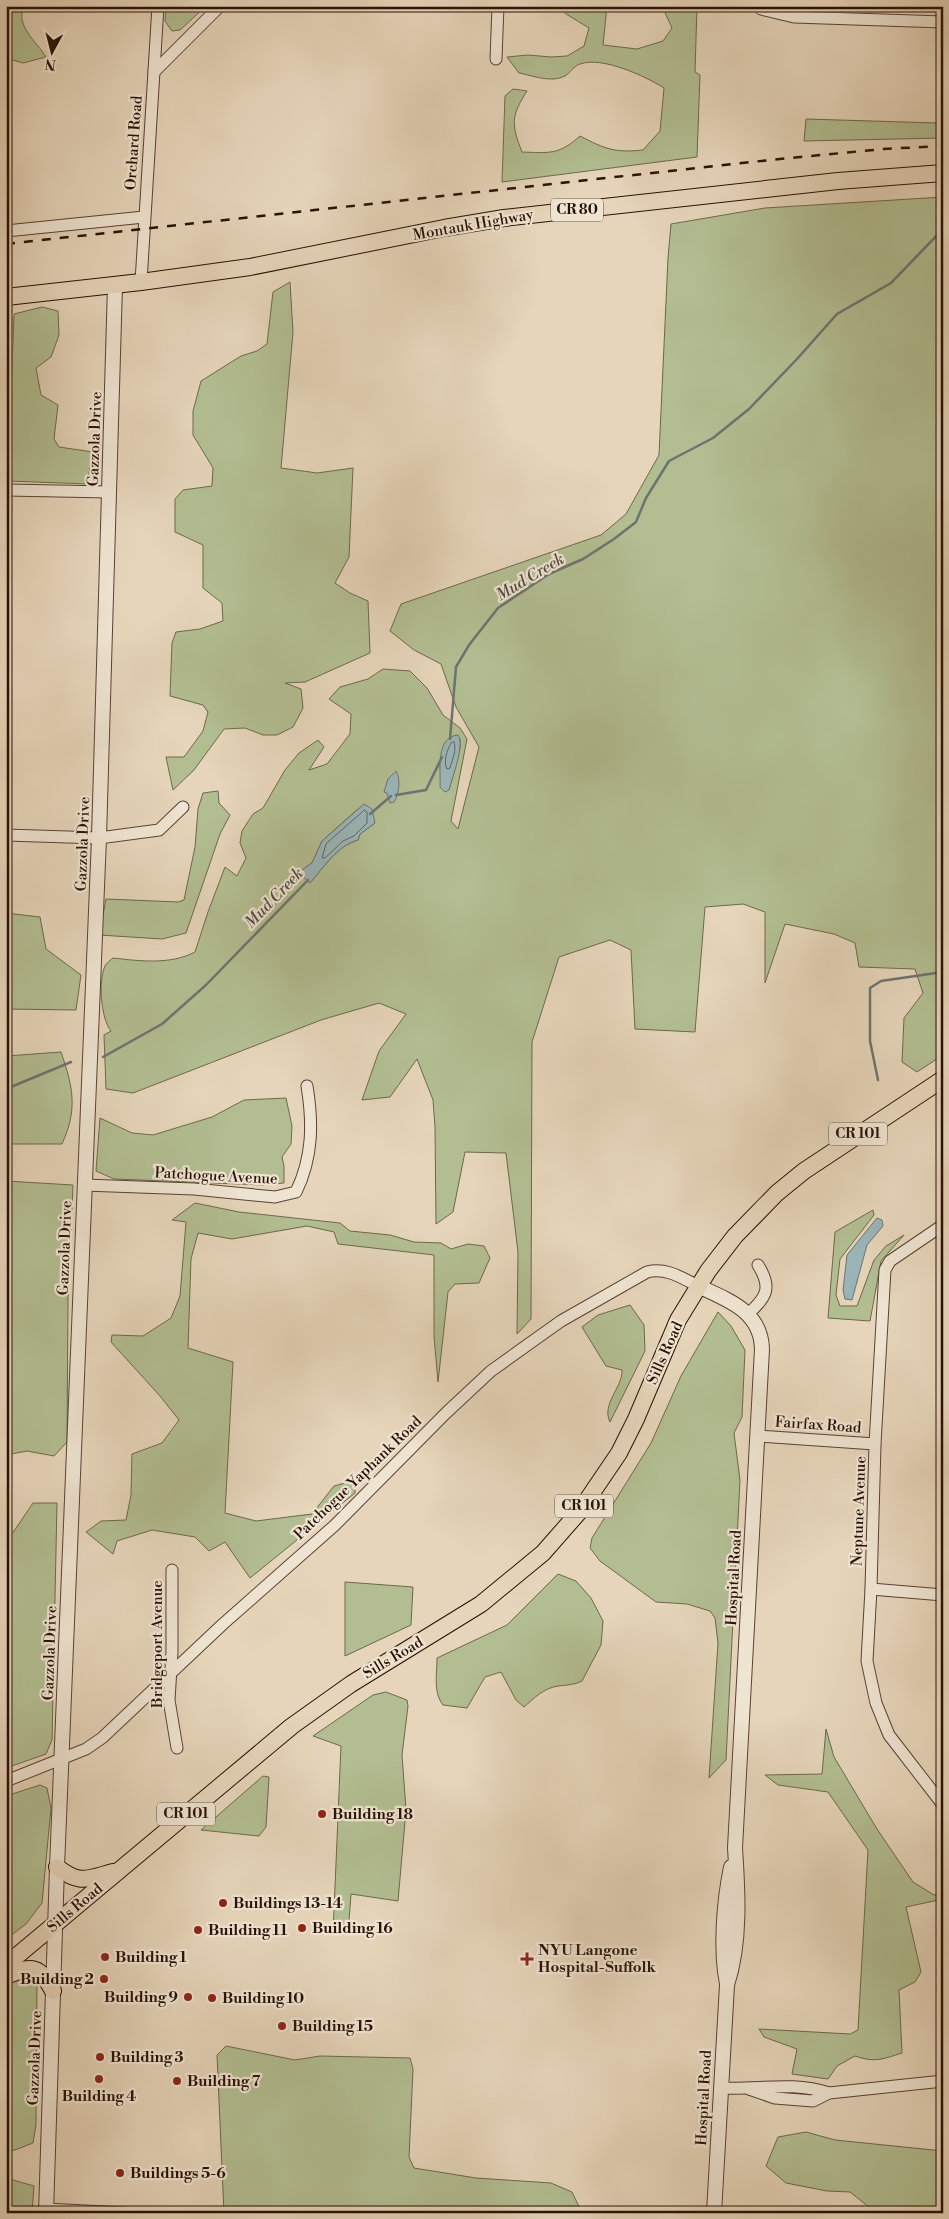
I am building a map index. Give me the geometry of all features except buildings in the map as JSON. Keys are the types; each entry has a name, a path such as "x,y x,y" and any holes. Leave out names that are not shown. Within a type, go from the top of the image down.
{"main road":[{"name":"Montauk Highway","path":"6,297 141,282 273,263 444,228 504,218 828,182 943,173"},
{"name":"CR 101","path":"698,1286 735,1236 777,1193 831,1152 943,1078"},
{"name":"Sills Road","path":"6,1966 298,1721 351,1684 481,1604 521,1573 556,1540 589,1499 619,1453 639,1411 668,1340 698,1286"},
{"path":"57,1867 68,1876 79,1880 120,1870"},
{"path":"6,1976 27,1968 37,1969 44,1975 53,1991"}],"street":[{"name":"Orchard Road","path":"141,282 158,6"},
{"path":"154,72 220,6"},
{"path":"496,59 498,6"},
{"path":"758,6 761,9 794,17 943,22"},
{"path":"6,231 144,217"},
{"name":"Gazzola Drive","path":"46,2211 57,1867 99,838 115,285"},
{"path":"6,490 109,492"},
{"path":"6,834 99,838 159,830 183,807"},
{"name":"Patchogue Avenue","path":"84,1185 194,1189 275,1197 296,1192 304,1175 311,1138 312,1116 307,1086"},
{"name":"Neptune Avenue","path":"943,1225 890,1261 885,1270 875,1444 872,1589 867,1661 876,1703 889,1735 943,1805"},
{"path":"748,1313 764,1298 765,1294 764,1278 758,1265"},
{"name":"Patchogue Yaphank Road","path":"6,1781 86,1749 102,1738 223,1624 334,1526 446,1413 491,1371 517,1351 561,1320 647,1272 665,1271 698,1286"},
{"name":"Hospital Road","path":"698,1286 740,1306 757,1325 762,1340 759,1436 735,1848 738,1887 733,1966 727,1985 714,2213"},
{"name":"Fairfax Road","path":"759,1436 875,1444"},
{"name":"Bridgeport Avenue","path":"172,1570 169,1700 177,1748"},
{"path":"872,1589 943,1595"},
{"path":"749,2089 776,2098 813,2101 829,2093 943,2081"},
{"path":"721,2088 749,2089 774,2085 812,2088 829,2093"},
{"path":"792,2086 792,2100"},
{"path":"46,2211 124,2213"}],"green space":[{"path":"6,6 25,6 22,13 24,26 46,57 23,63 6,58"},
{"path":"166,6 206,6 180,30 172,31 165,21"},
{"path":"558,6 607,6 603,45 637,49 663,41 672,28 662,6 697,6 695,72 700,75 697,157 502,182 505,96 513,89 527,91 518,107 514,120 522,152 553,152 566,147 580,136 610,149 625,151 643,150 660,131 664,88 623,68 589,62 580,64 565,76 554,79 519,73 507,57 528,55 567,56 584,46 589,28 566,14"},
{"path":"806,119 937,123 943,121 943,138 804,141"},
{"path":"943,197 943,1055 917,1072 902,1062 904,1018 923,993 915,969 859,967 855,943 834,934 785,924 765,983 765,912 743,904 705,907 695,1032 635,1029 631,950 610,940 559,957 532,1042 531,1319 517,1334 518,1252 506,1153 465,1152 453,1212 436,1224 433,1100 417,1059 390,1097 362,1100 379,1051 406,1014 379,1003 321,1020 133,1093 106,1089 104,1035 111,1031 103,1009 101,990 103,973 106,965 113,958 155,961 175,959 195,952 225,867 237,876 246,858 240,843 242,831 253,814 263,808 285,770 299,753 318,740 324,747 309,770 327,764 350,734 351,714 329,699 340,687 368,679 383,669 410,671 427,688 443,715 460,728 467,739 451,821 458,829 479,747 456,707 441,664 414,650 390,631 401,604 601,535 626,514 659,455 671,224 765,208","holes":["460,739 460,748 449,790 441,774 440,766","359,808 375,823 360,834 358,840 337,852 310,883 302,870 312,863 322,841"]},
{"path":"290,282 293,332 281,468 317,473 353,468 349,557 335,583 350,593 368,601 370,653 305,682 285,683 301,689 303,708 293,727 277,735 263,735 245,728 224,729 194,770 173,790 166,757 184,757 203,731 208,712 203,705 170,696 172,643 176,632 200,629 223,621 222,603 203,588 203,545 175,532 175,499 183,490 212,486 213,468 193,435 193,411 201,381 241,356 257,351 267,344 273,292"},
{"path":"42,307 58,311 59,335 51,357 36,368 41,395 58,405 54,439 59,447 93,452 87,484 9,481 14,314"},
{"path":"218,791 219,803 230,815 220,834 186,933 162,939 99,935 106,899 178,902 184,900 195,847 198,809 203,793"},
{"path":"6,913 40,917 46,949 81,975 76,1010 6,1009"},
{"path":"61,1052 71,1087 72,1098 70,1120 62,1144 6,1144 6,1056"},
{"path":"286,1098 292,1126 291,1144 282,1157 284,1183 263,1185 114,1179 96,1171 100,1118 132,1133 153,1135 212,1117 244,1100"},
{"path":"6,1181 73,1185 68,1298 67,1442 54,1456 27,1451 6,1455"},
{"path":"195,1203 239,1212 340,1223 350,1231 390,1235 414,1242 441,1243 451,1249 468,1244 484,1246 490,1258 479,1283 455,1284 448,1292 438,1382 434,1336 434,1255 338,1244 334,1232 307,1226 232,1239 198,1233 191,1259 188,1348 233,1362 225,1513 256,1521 312,1514 334,1486 355,1480 355,1493 250,1578 225,1542 209,1551 195,1537 152,1530 117,1541 113,1554 86,1532 101,1521 126,1520 131,1495 132,1454 162,1443 179,1420 111,1342 112,1335 143,1336 171,1318 180,1296 186,1222 172,1220"},
{"path":"873,1210 874,1215 840,1259 836,1295 840,1306 857,1306 874,1260 886,1246 904,1235 881,1261 870,1321 828,1318 835,1232"},
{"path":"630,1305 644,1325 645,1351 610,1422 608,1409 619,1383 622,1370 606,1366 582,1327 598,1315"},
{"path":"718,1312 731,1326 745,1350 742,1417 734,1433 740,1480 726,1760 709,1778 718,1643 715,1618 710,1611 687,1604 656,1602 600,1561 590,1548 592,1538 651,1443 681,1376"},
{"path":"33,1503 57,1503 52,1740 46,1754 6,1768 6,1543"},
{"path":"558,1574 576,1581 591,1598 603,1621 601,1645 582,1681 548,1689 524,1707 516,1700 501,1672 485,1677 467,1708 443,1705 437,1689 437,1658 507,1625"},
{"path":"345,1582 413,1587 411,1625 345,1656"},
{"path":"386,1692 407,1700 408,1706 402,1755 406,1810 398,1901 351,1894 349,1921 333,1934 341,1746 313,1736 373,1695"},
{"path":"826,1729 834,1757 877,1829 913,1882 934,1895 943,1894 943,1899 906,1907 921,1972 915,1982 899,1990 902,2053 874,2060 855,2056 837,2066 828,2079 792,2074 797,2049 764,2037 759,2029 850,2034 858,2030 868,1850 828,1792 778,1785 765,1775 822,1774"},
{"path":"263,1776 269,1777 266,1827 259,1836 201,1830"},
{"path":"40,1785 47,1788 51,1808 42,1903 26,1924 6,1939 6,1796"},
{"path":"16,1976 37,1978 36,2125 33,2143 15,2150 6,2151 6,1986"},
{"path":"226,2046 295,2060 320,2056 410,2058 413,2069 409,2157 414,2168 476,2178 551,2183 572,2192 582,2213 224,2213 217,2055"},
{"path":"806,2132 835,2140 943,2151 943,2213 869,2213 869,2207 850,2192 827,2191 786,2183 766,2166 778,2137"},
{"path":"13,2180 34,2186 32,2213 6,2213 6,2181"}],"water":[{"path":"458,735 460,746 457,762 449,790 445,792 440,787 442,748 451,737"},
{"path":"396,771 399,782 398,791 394,802 390,803 387,793 384,792 388,779"},
{"path":"364,804 372,809 375,823 360,834 358,840 337,852 310,883 300,874 302,870 312,863 322,841"},
{"path":"877,1218 882,1220 883,1226 867,1245 852,1300 845,1299 843,1290 847,1255"}],"waterway":[{"name":"Mud Creek","path":"450,739 456,667 469,645 498,608 549,574 583,559 636,522 646,498 669,461 713,438 749,409 837,314 891,283 943,229"},
{"name":"Mud Creek","path":"396,795 426,790 442,757"},
{"name":"Mud Creek","path":"370,814 391,796"},
{"name":"Mud Creek","path":"103,1057 162,1024 206,985 308,880"},
{"path":"878,1080 870,1041 870,988 881,981 943,972"},
{"name":"Mud Creek","path":"6,1089 71,1062"}],"railway":[{"path":"6,244 770,160 883,149 943,146"}],"place":[{"name":"Building 18","path":"322,1814"},
{"name":"Buildings 13-14","path":"223,1903"},
{"name":"Building 16","path":"302,1928"},
{"name":"Building 11","path":"198,1930"},
{"name":"Building 1","path":"105,1957"},
{"name":"NYU Langone Hospital-Suffolk","path":"527,1959"},
{"name":"Building 2","path":"104,1979"},
{"name":"Building 9","path":"188,1997"},
{"name":"Building 10","path":"212,1998"},
{"name":"Building 15","path":"282,2026"},
{"name":"Building 3","path":"100,2057"},
{"name":"Building 4","path":"99,2079"},
{"name":"Building 7","path":"177,2081"},
{"name":"Buildings 5-6","path":"120,2173"}]}
